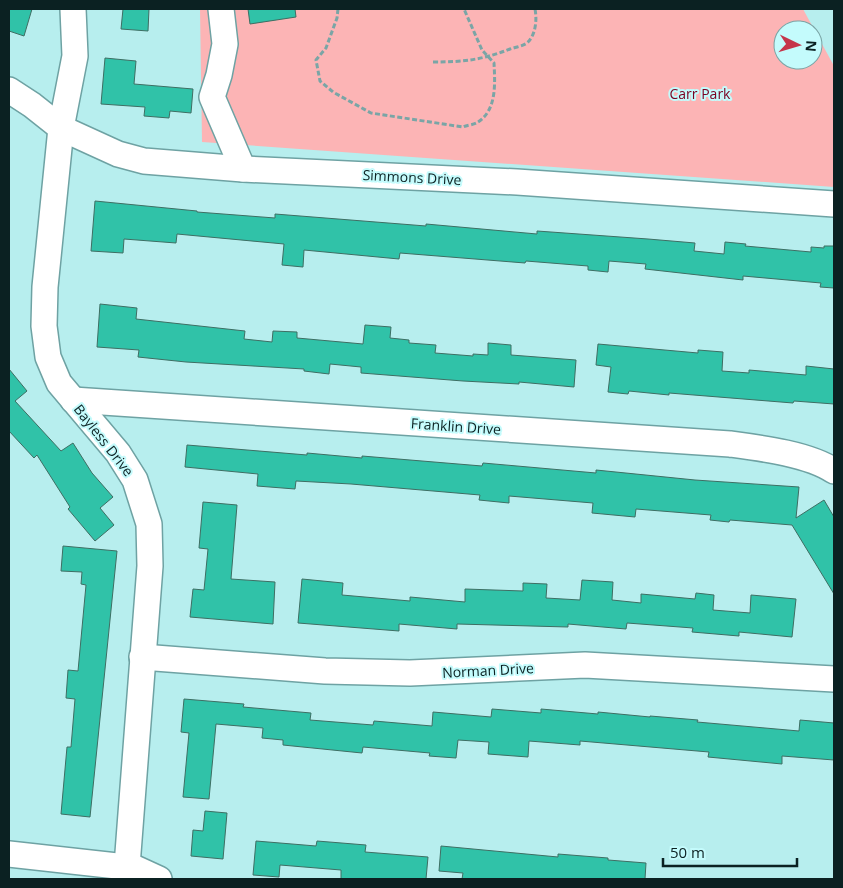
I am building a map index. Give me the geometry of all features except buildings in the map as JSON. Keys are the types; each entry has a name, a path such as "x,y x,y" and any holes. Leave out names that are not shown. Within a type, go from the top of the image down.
{"street":[{"name":"Bayless Drive","path":"73,9 75,56 61,128 45,287 44,326 48,357 59,383 118,453 135,480 149,524 150,566 126,873"},
{"path":"221,9 225,44 219,75 212,97 243,169"},
{"name":"Simmons Drive","path":"9,90 61,128 118,154 144,161 243,169 517,182 834,204"},
{"name":"Franklin Drive","path":"73,400 730,444 765,448 829,467 834,471"},
{"name":"Norman Drive","path":"142,657 325,671 410,674 585,666 834,679"},
{"path":"9,854 126,873 135,868 159,879"}],"path":[{"path":"338,9 337,18 326,48 316,60 320,81 333,92 371,112 462,126 477,123 486,115 492,102 495,83 494,63 482,50 464,9"},
{"path":"433,62 464,62 488,57 527,43 533,36 537,18 535,9"}],"green space":[{"name":"Carr Park","path":"200,9 803,9 809,20 773,20 773,70 823,70 823,46 834,66 834,187 202,142"}]}
